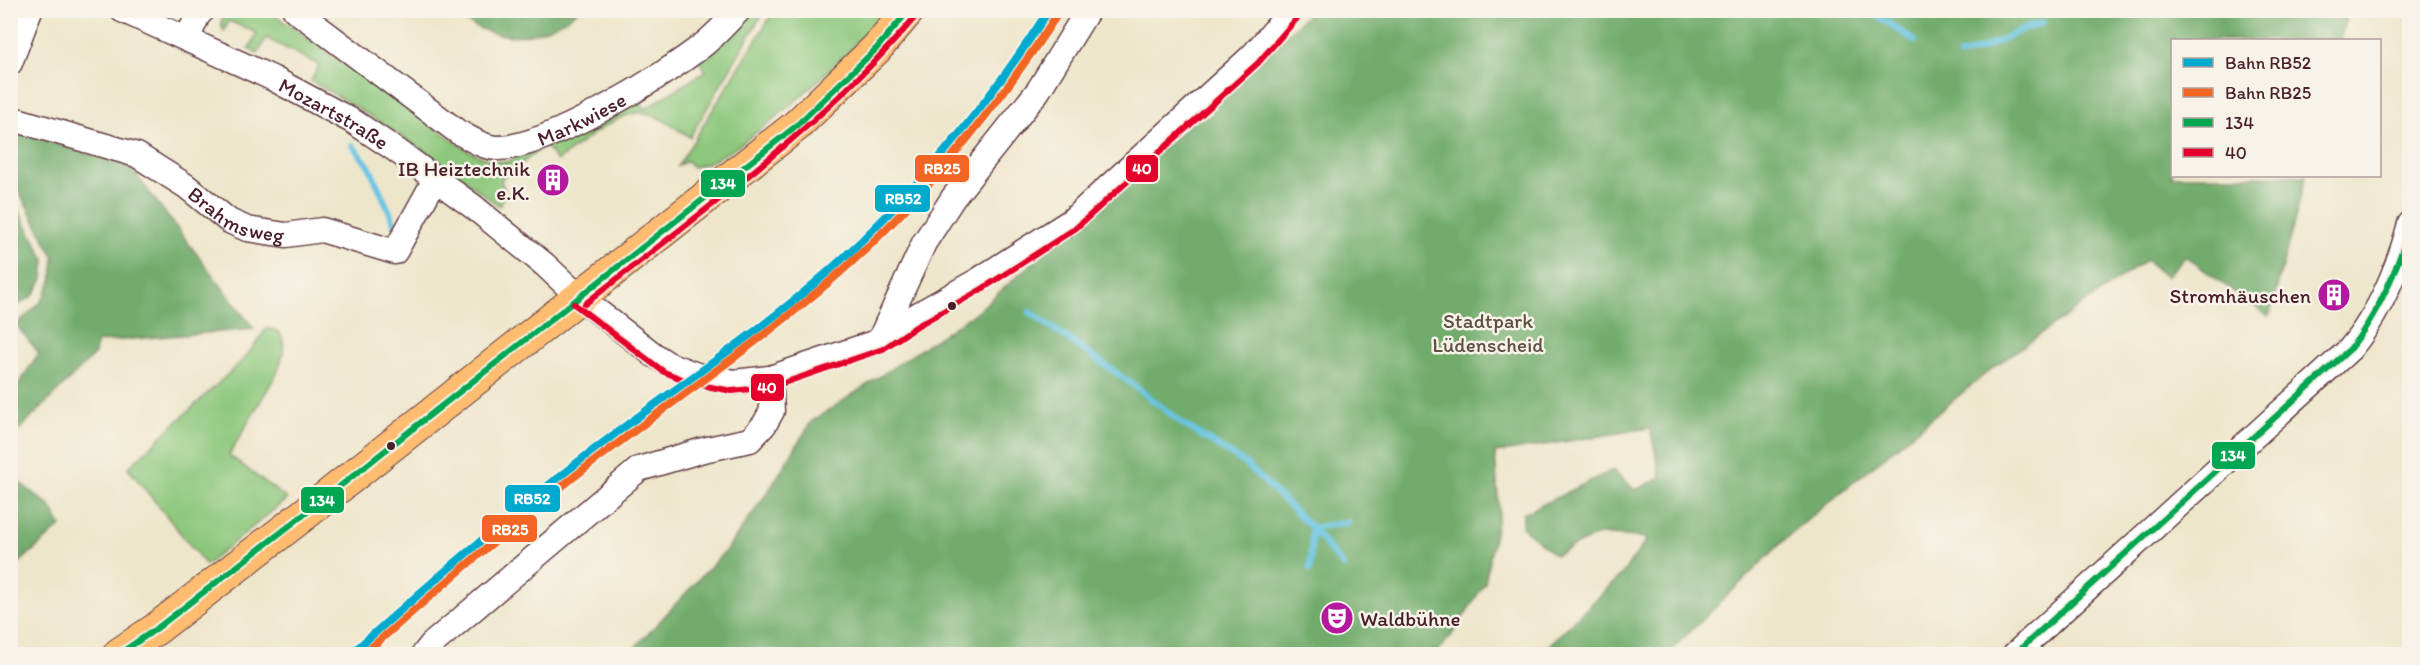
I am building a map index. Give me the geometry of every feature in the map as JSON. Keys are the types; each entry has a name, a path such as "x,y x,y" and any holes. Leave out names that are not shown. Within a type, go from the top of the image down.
{"main road":[{"path":"119,654 156,629 306,513 796,126 876,49 909,10"}],"street":[{"path":"10,63 30,10"},
{"name":"Mozartstraße","path":"122,10 272,78 354,122 436,178 509,235 579,297 668,364 698,375 734,382 770,378 879,341 912,318 977,281 1071,221 1252,56 1292,10"},
{"path":"187,39 198,15 203,10"},
{"name":"Markwiese","path":"295,10 458,132 484,146 494,148 513,146 542,136 573,123 624,96 704,45 739,10"},
{"path":"879,341 924,243 953,198 1038,91 1088,10"},
{"name":"Brahmsweg","path":"10,118 137,155 186,186 229,221 247,229 286,235 322,230 395,252 436,178"},
{"path":"2015,654 2350,349 2372,322 2382,301 2404,246 2409,224"},
{"path":"424,654 441,637 639,470 703,450 750,440 764,425 772,411 770,378"}],"green space":[{"path":"226,11 269,11 467,150 491,161 507,162 637,98 645,109 706,71 698,59 749,11 764,11 690,137 662,119 650,114 634,113 599,130 557,161 545,146 501,179 505,194 499,206 407,140 311,81 319,65 266,38 258,54 249,49 257,33 229,21 224,31 222,21"},
{"path":"451,11 578,11 546,29 514,36 483,30"},
{"path":"774,11 886,11 823,76 767,125 714,160 693,167 687,161 678,166"},
{"name":"Stadtpark Lüdenscheid","path":"1311,11 2348,11 2340,39 2171,39 2171,177 2306,177 2269,317 2185,256 2166,277 2146,260 1995,366 1794,531 1667,654 1540,654 1622,574 1648,538 1600,534 1555,555 1522,527 1523,514 1613,470 1635,490 1661,478 1650,428 1495,453 1499,512 1485,583 1451,636 1434,654 629,654 728,548 770,489 811,422 978,311 1258,63"},
{"path":"28,135 130,167 254,329 97,342 95,354 11,438 11,396 39,353 16,325 41,302 52,280 54,257 11,176 11,140 13,136"},
{"path":"10,195 45,260 43,279 33,296 16,306 10,305"},
{"path":"266,329 280,333 284,345 281,360 277,373 229,455 287,499 206,565 128,468 246,357"},
{"path":"11,476 50,506 61,526 11,570"}],"waterway":[{"path":"1869,10 1915,41"},
{"path":"1960,55 1981,49 2021,30 2043,23"},
{"path":"352,145 369,166 395,224"},
{"path":"1030,312 1139,389 1183,424 1246,464 1312,528 1343,566"},
{"path":"1310,569 1312,528 1348,522"}],"rail line":[{"name":"RB52","path":"351,654 552,482 770,320 830,270 891,211 948,148 1001,80 1049,10"},
{"name":"RB25","path":"364,654 517,522 778,324 841,272 897,218 947,163 993,106 1057,15"}],"transit line":[{"name":"134","path":"119,654 156,629 306,513 796,126 876,49 909,10"},
{"name":"40","path":"585,304 758,168 800,132 879,57 916,16"},
{"name":"40","path":"574,304 664,372 695,384 732,391 772,387 883,349 1076,228 1258,63 1299,16"},
{"name":"134","path":"2015,654 2350,349 2370,320 2386,290 2410,226"}],"place":[{"name":"IB Heiztechnik e.K.","path":"553,180"},
{"name":"Stromhäuschen","path":"2334,295"},
{"name":"Waldbühne","path":"1337,618"}]}
